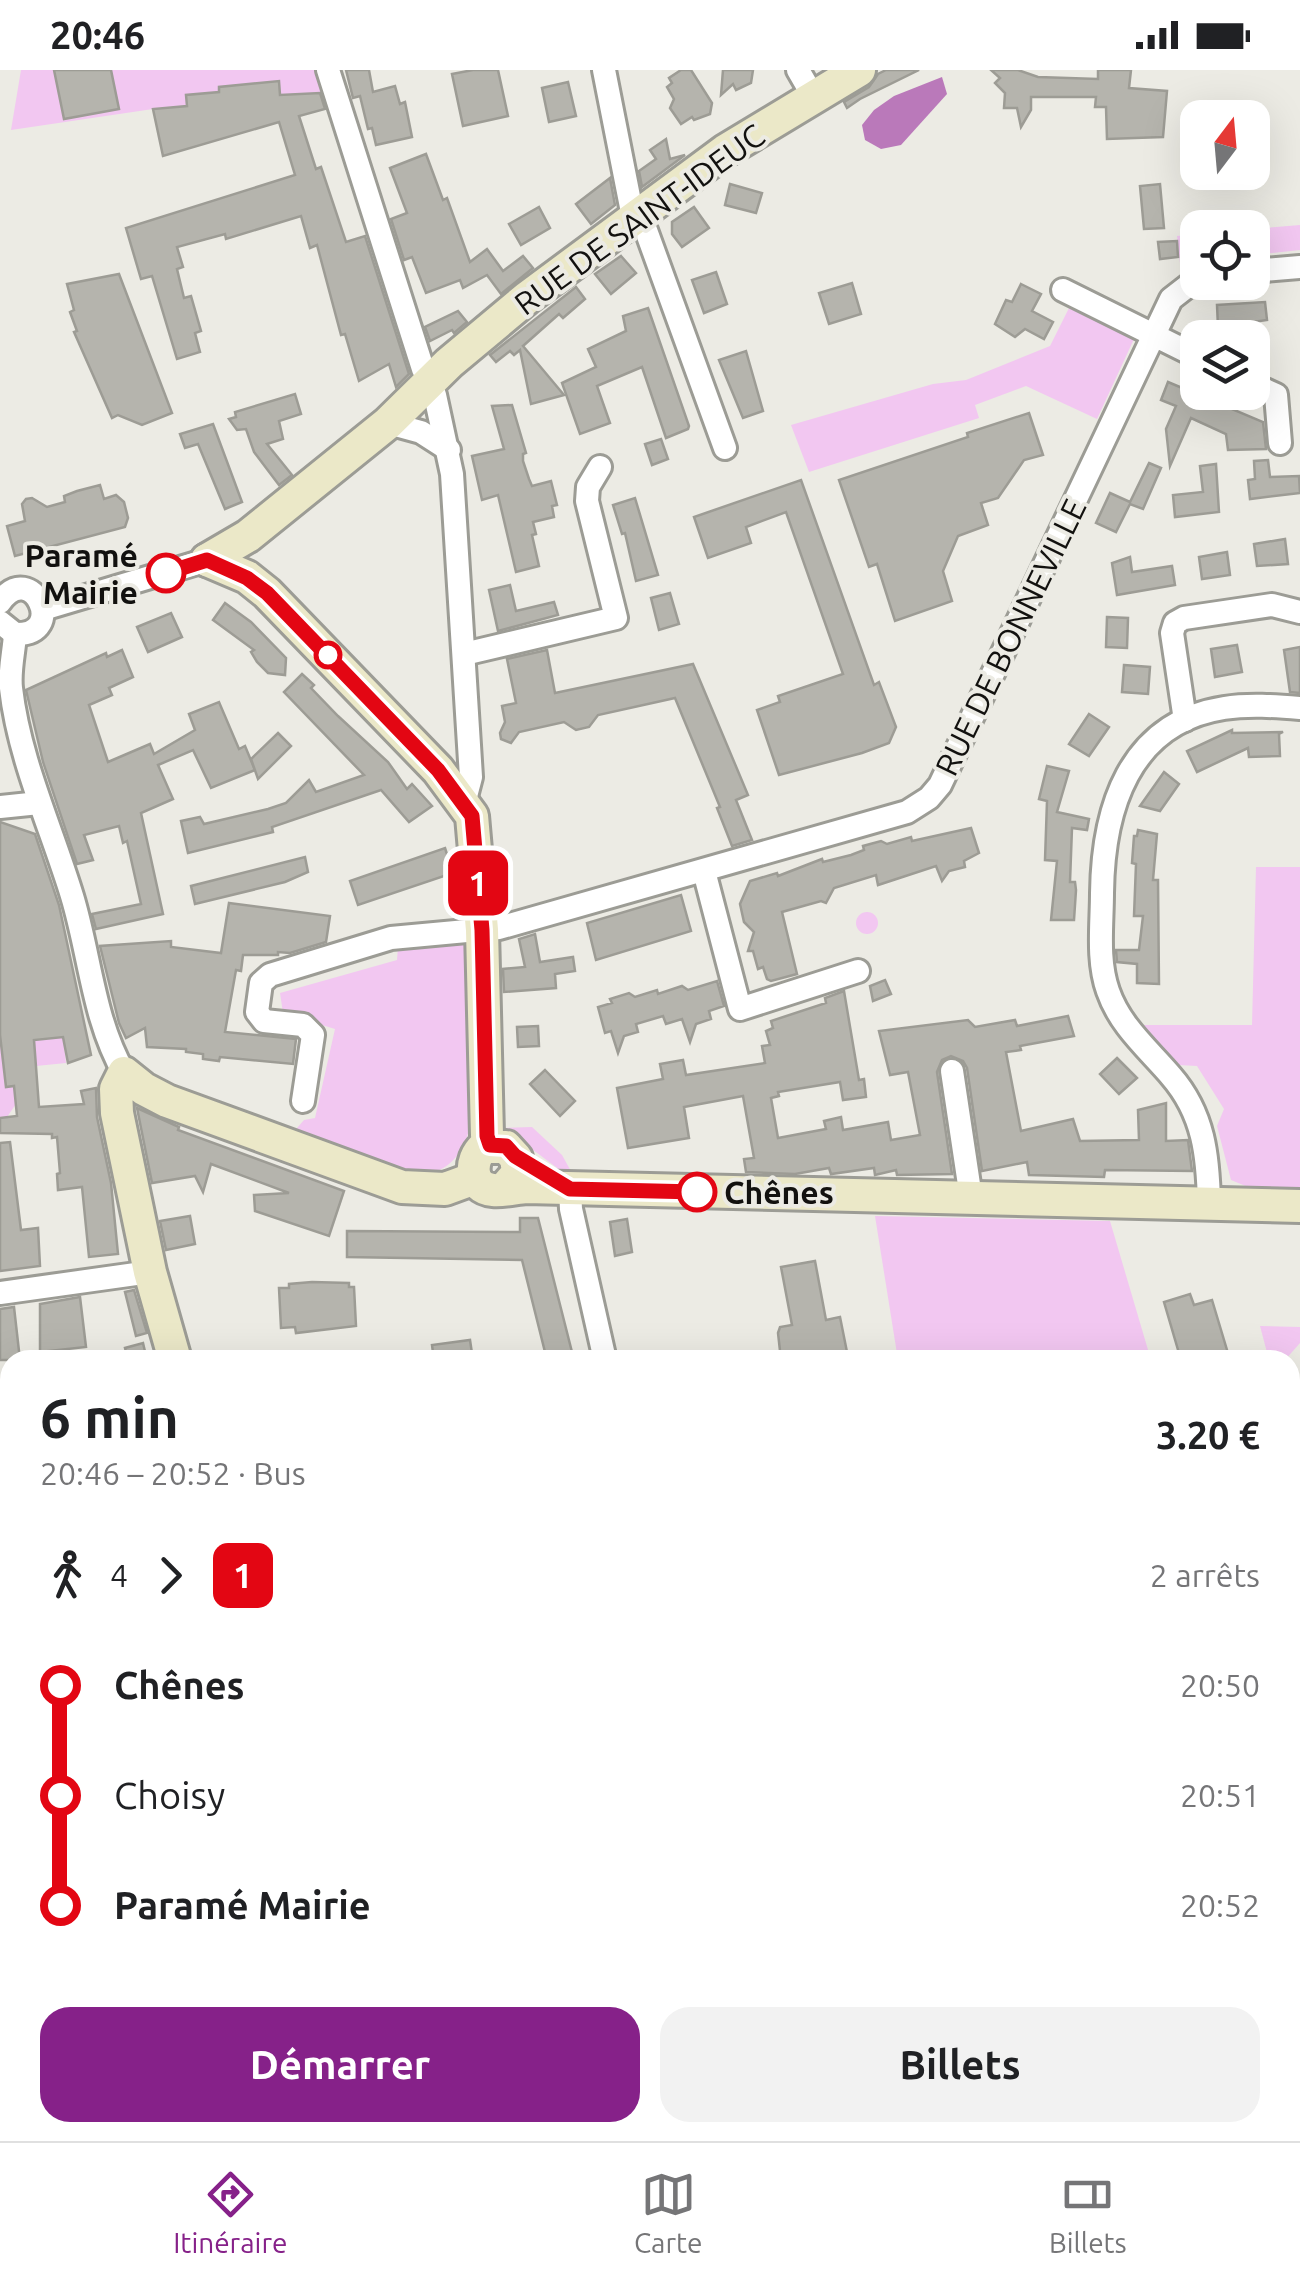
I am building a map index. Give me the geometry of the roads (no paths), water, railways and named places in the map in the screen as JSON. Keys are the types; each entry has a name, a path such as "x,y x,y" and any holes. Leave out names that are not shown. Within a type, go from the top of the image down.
{"main road":[{"name":"RUE DE SAINT-IDEUC","path":"207,560 248,536 388,424 449,362 528,297 725,151 806,83 859,70"},
{"path":"207,560 247,578 267,593 445,778 464,804 474,827 482,930 487,1136 503,1150 570,1189"},
{"path":"172,1350 150,1272 116,1113 116,1088 124,1073 166,1101 402,1187 445,1189 490,1183 570,1189 1300,1206"},
{"path":"490,1183 474,1158 503,1150"}],"street":[{"path":"328,70 449,450 471,777 464,804"},
{"path":"604,70 632,212 643,222 725,448"},
{"path":"1270,268 1300,266"},
{"path":"1064,290 1180,347"},
{"name":"RUE DE BONNEVILLE","path":"303,1101 313,1035 303,1025 264,1021 257,1012 260,982 270,975 391,938 498,928 907,812 929,798 940,786 1171,298 1180,291"},
{"path":"1270,392 1276,395 1280,443"},
{"path":"388,424 421,432 449,450"},
{"path":"464,654 616,618 587,501 588,487 600,467"},
{"path":"43,609 207,560"},
{"path":"2,594 29,591 43,609 36,628 30,632 7,628 10,684 39,803 72,898 108,1045 124,1073"},
{"path":"1185,720 1172,633 1175,623 1184,618 1272,605 1300,612"},
{"path":"1209,1204 1208,1151 1191,1103 1121,1018 1108,991 1101,961 1103,849 1110,813 1131,768 1164,733 1185,720 1220,708 1300,708"},
{"path":"0,806 39,803"},
{"path":"704,871 740,1009 858,970"},
{"path":"952,1072 971,1198"},
{"path":"570,1189 602,1350"},
{"path":"0,1293 150,1272"}],"place":[{"name":"Paramé Mairie","path":"166,573"},
{"name":"Chênes","path":"697,1192"}]}
